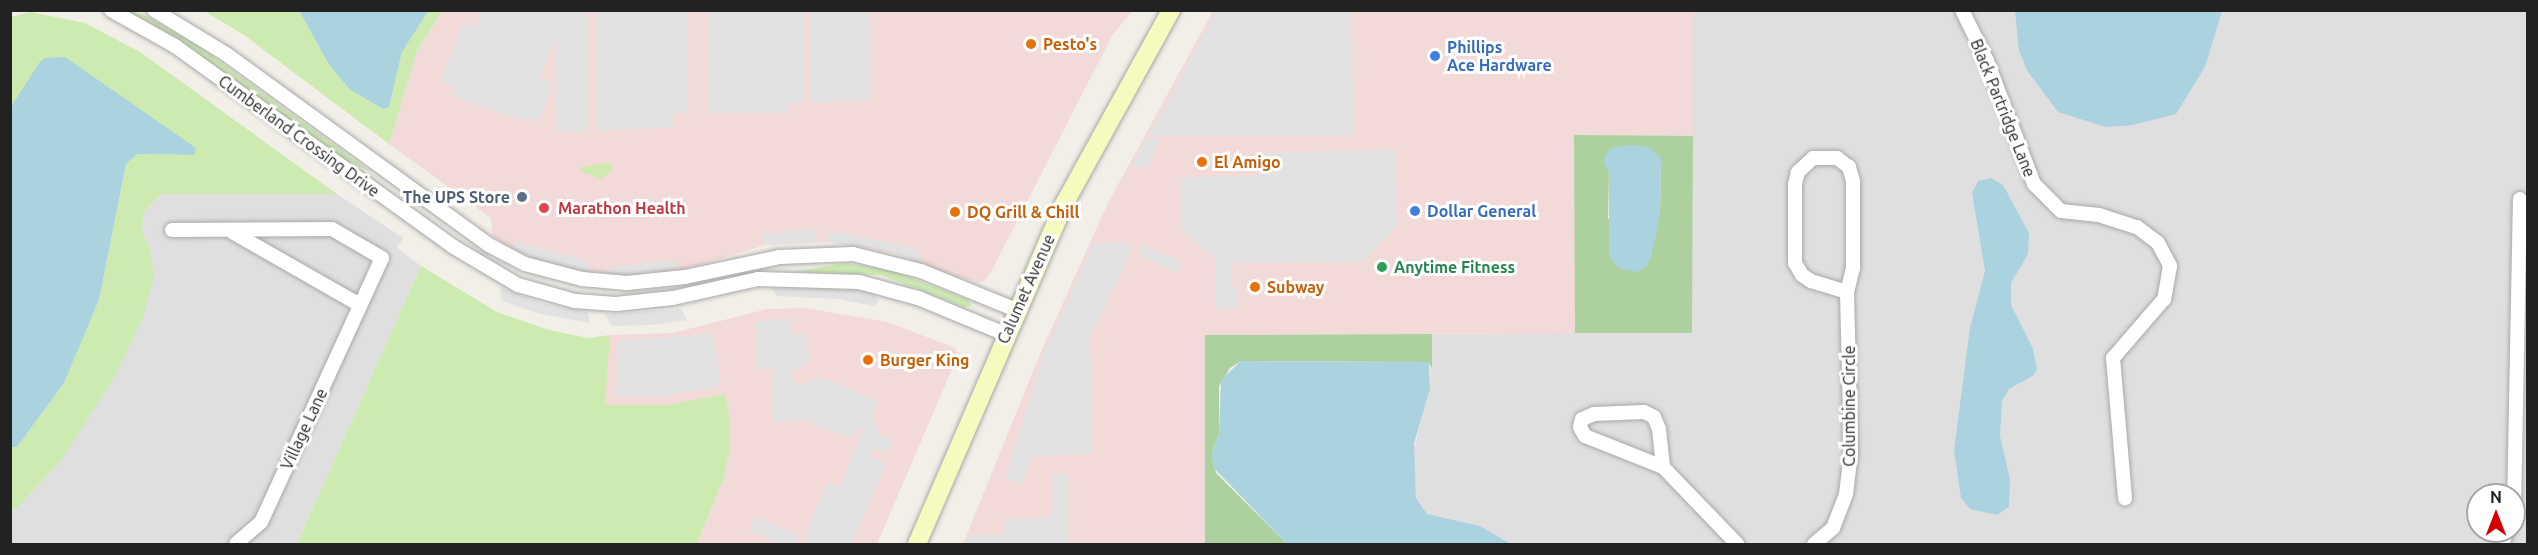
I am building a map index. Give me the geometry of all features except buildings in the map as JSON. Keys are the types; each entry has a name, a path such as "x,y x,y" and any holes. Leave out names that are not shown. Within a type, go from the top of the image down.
{"main road":[{"name":"Calumet Avenue","path":"917,544 1005,334 1063,206 1171,10"}],"street":[{"name":"Cumberland Crossing Drive","path":"111,10 175,46 452,246 518,285 575,300 616,304 673,298 758,279 859,282 918,298 1005,334"},
{"name":"Cumberland Crossing Drive","path":"154,10 226,54 473,234 525,264 582,279 627,283 685,277 779,257 854,254 921,272 1016,310"},
{"name":"Black Partridge Lane","path":"1962,10 1987,61 2034,184 2061,211 2099,215 2137,227 2158,243 2170,266 2164,299 2113,358 2125,498"},
{"name":"Columbine Circle","path":"1814,544 1833,528 1846,494 1851,456 1846,292 1854,267 1853,181 1849,167 1837,158 1813,158 1798,172 1795,184 1795,263 1802,275 1811,281 1846,292"},
{"path":"2515,483 2520,199"},
{"name":"Village Lane","path":"172,230 231,232 332,230 382,258 261,522 236,544"},
{"name":"Village Lane","path":"231,232 360,305"},
{"path":"1663,467 1659,429 1654,417 1644,412 1594,414 1582,419 1580,427 1585,436 1663,467 1737,544"}],"shaded area":[{"path":"442,11 1132,11 1112,36 991,272 985,281 978,282 944,274 899,254 828,242 765,245 679,271 632,276 590,274 514,252 492,235 491,218 389,144 417,51"},
{"path":"482,11 588,11 588,132 556,132 555,40 539,76 553,83 539,122 527,118 523,121 465,101 452,93 454,87 440,82 462,23 475,28"},
{"path":"595,11 688,11 688,113 674,114 673,127 595,131"},
{"path":"709,11 803,11 803,103 790,103 788,113 710,113"},
{"path":"809,11 870,11 871,100 810,103"},
{"path":"1213,11 1693,11 1693,136 1575,136 1575,333 1206,335 1205,544 963,544 1040,354 1108,203"},
{"path":"1216,11 1352,11 1353,136 1149,136"},
{"path":"1693,11 2527,11 2527,544 1511,544 1480,526 1427,514 1416,498 1413,451 1430,389 1432,334 1692,332"},
{"path":"1161,138 1148,167 1131,168 1146,139"},
{"path":"1396,150 1397,226 1362,262 1232,263 1231,288 1237,288 1237,309 1216,309 1216,261 1182,229 1181,177 1257,176 1257,153"},
{"path":"176,191 337,194 403,238 397,248 421,266 297,544 11,544 10,508 15,510 150,249 142,232 144,212 161,194"},
{"path":"813,229 818,242 765,245 761,234"},
{"path":"827,230 918,248 922,263 881,249 828,242"},
{"path":"513,241 587,261 590,274 514,252"},
{"path":"1123,242 1133,247 1090,337 1092,454 1032,456 1022,484 1005,479 1044,353 1093,245"},
{"path":"1142,244 1182,262 1177,273 1138,255"},
{"path":"673,260 679,271 611,276 606,268"},
{"path":"770,284 861,290 874,294 879,302 873,306 838,299 776,296"},
{"path":"500,287 541,303 588,312 590,323 536,313 502,301"},
{"path":"804,308 888,322 955,348 958,355 877,544 697,544 724,477 730,449 730,421 725,394 667,405 604,405 610,335 673,333 767,309"},
{"path":"681,309 687,320 652,325 611,326 606,314"},
{"path":"791,318 793,334 807,334 809,361 790,375 799,387 819,376 877,401 872,414 879,436 893,440 887,453 872,449 873,457 887,463 851,544 814,544 803,539 827,482 840,487 863,428 858,427 853,439 803,420 774,423 773,369 756,370 755,322"},
{"path":"713,333 721,386 663,396 616,396 617,342"},
{"path":"1051,474 1067,474 1067,544 966,544 967,535 1003,535 1003,519 1051,518"},
{"path":"755,516 798,536 795,544 780,544 749,530"}],"green space":[{"path":"127,11 143,14 200,47 370,171 347,162 200,55"},
{"path":"204,11 299,11 328,63 349,89 383,109 389,107 402,52 428,11 442,11 417,51 389,144 244,35"},
{"path":"30,12 85,23 140,52 337,194 161,194 144,212 142,232 150,249 154,277 143,317 115,376 62,459 15,510 11,508 11,447 17,447 64,383 99,300 126,164 137,154 194,155 11,107 11,17"},
{"path":"1574,135 1693,136 1692,333 1575,333","holes":["1661,158 1660,213 1644,269 1608,218 1609,172"]},
{"path":"611,163 613,170 602,179 580,171 583,166"},
{"path":"845,263 894,271 968,300 972,306 964,307 881,275 792,272"},
{"path":"421,266 497,312 549,330 588,338 610,335 605,405 667,405 725,394 730,421 730,449 724,477 697,544 297,544"},
{"path":"1432,334 1432,368 1428,362 1241,361 1230,368 1219,386 1219,433 1212,453 1216,473 1287,544 1205,544 1205,335"}],"water":[{"path":"2015,10 2222,11 2205,67 2176,114 2133,125 2106,127 2058,112 2028,72 2019,51"},
{"path":"299,11 428,11 402,52 389,107 383,109 349,89 328,63"},
{"path":"65,57 196,148 194,155 137,154 126,164 99,300 64,383 17,447 11,447 11,107 39,63 45,58"},
{"path":"1628,145 1649,147 1661,158 1660,213 1656,235 1650,260 1644,269 1636,272 1619,268 1609,257 1609,172 1603,160 1609,149"},
{"path":"1991,178 2003,185 2029,233 2028,254 2011,283 2011,305 2033,349 2037,369 2034,375 2009,389 2002,401 2000,436 2010,479 2009,507 1997,515 1970,509 1961,498 1954,450 1970,328 1985,271 1972,193 1978,181"},
{"path":"1241,361 1429,362 1430,389 1414,444 1416,498 1427,514 1480,526 1511,544 1287,544 1213,467 1212,453 1219,433 1221,380"}],"place":[{"name":"Pesto's","path":"1031,44"},
{"name":"Phillips Ace Hardware","path":"1435,56"},
{"name":"El Amigo","path":"1202,162"},
{"name":"The UPS Store","path":"522,197"},
{"name":"Marathon Health","path":"544,208"},
{"name":"Dollar General","path":"1415,211"},
{"name":"DQ Grill & Chill","path":"955,212"},
{"name":"Anytime Fitness","path":"1382,267"},
{"name":"Subway","path":"1255,287"},
{"name":"Burger King","path":"868,360"}]}
